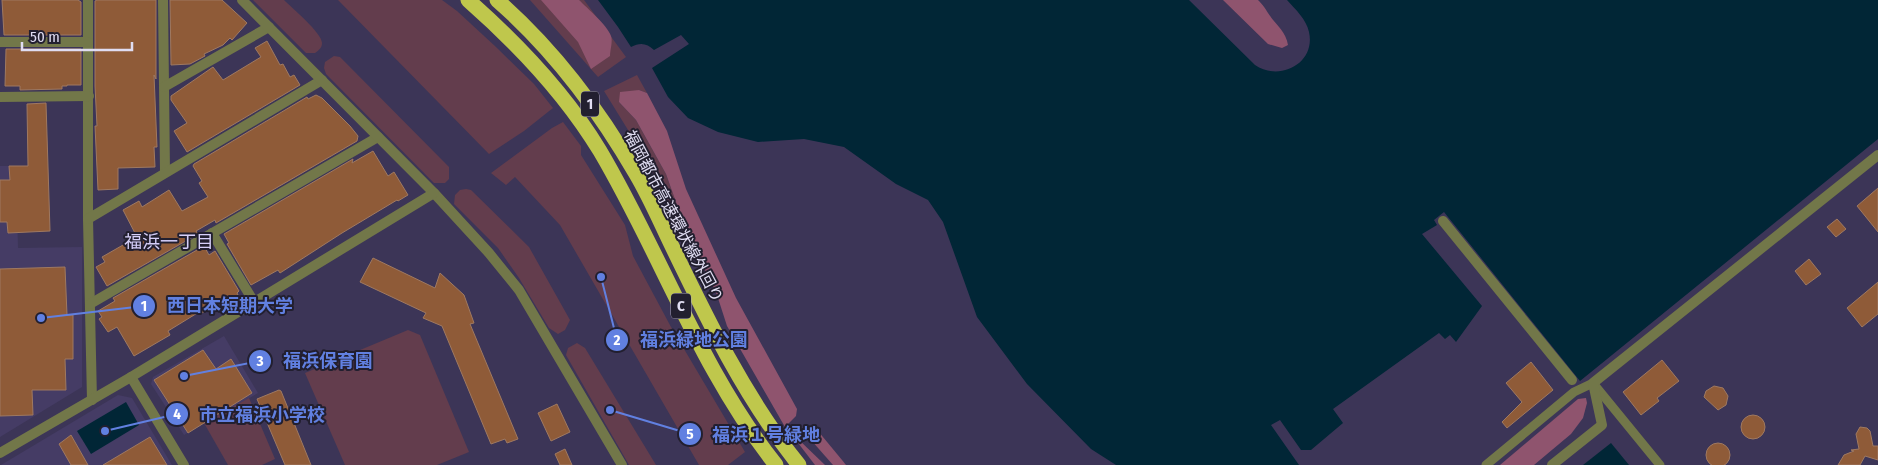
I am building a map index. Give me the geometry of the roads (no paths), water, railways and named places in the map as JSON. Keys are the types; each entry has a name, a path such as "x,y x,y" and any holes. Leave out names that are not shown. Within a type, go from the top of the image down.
{"highway":[{"name":"C","path":"468,0 523,52 546,78 599,149 619,184 723,388 747,426 776,465"},
{"name":"福岡都市高速環状線外回り","path":"497,0 537,38 590,103 636,175 718,338 763,416 775,435 800,465"}],"street":[{"path":"88,0 88,219 92,400"},
{"path":"162,0 165,172"},
{"path":"242,0 434,193 489,253 518,290 622,465"},
{"path":"164,87 269,27"},
{"path":"0,42 88,42"},
{"path":"88,219 322,80"},
{"path":"0,96 89,96"},
{"path":"90,304 378,137"},
{"path":"1552,465 1602,425 1593,383 1878,155"},
{"path":"0,453 132,377 434,193"},
{"path":"1443,221 1572,380"},
{"path":"212,234 254,302"},
{"path":"132,377 184,465"}],"lane":[{"path":"1486,465 1574,392 1593,383 1660,465"}],"water":[{"path":"598,0 1189,0 1255,65 1265,70 1275,71 1285,70 1302,61 1310,43 1306,23 1287,0 1878,0 1878,139 1580,381 1444,212 1434,220 1437,225 1422,234 1482,306 1456,342 1450,335 1445,339 1439,333 1333,409 1343,423 1311,450 1301,450 1280,420 1271,425 1299,465 1116,465 1091,449 1027,384 977,317 943,222 928,200 896,184 844,147 804,139 758,142 718,132 688,118 668,97 652,68 689,44 681,35 654,50 643,44 631,47"},
{"path":"126,402 139,425 91,454 77,431"},
{"path":"1611,443 1629,465 1583,465"}],"place":[{"name":"福浜緑地公園","path":"601,277"},
{"name":"西日本短期大学","path":"41,318"},
{"name":"福浜保育園","path":"184,376"},
{"name":"福浜１号緑地","path":"610,410"},
{"name":"市立福浜小学校","path":"105,431"}],"district":[{"name":"福浜一丁目","path":"169,242"}]}
